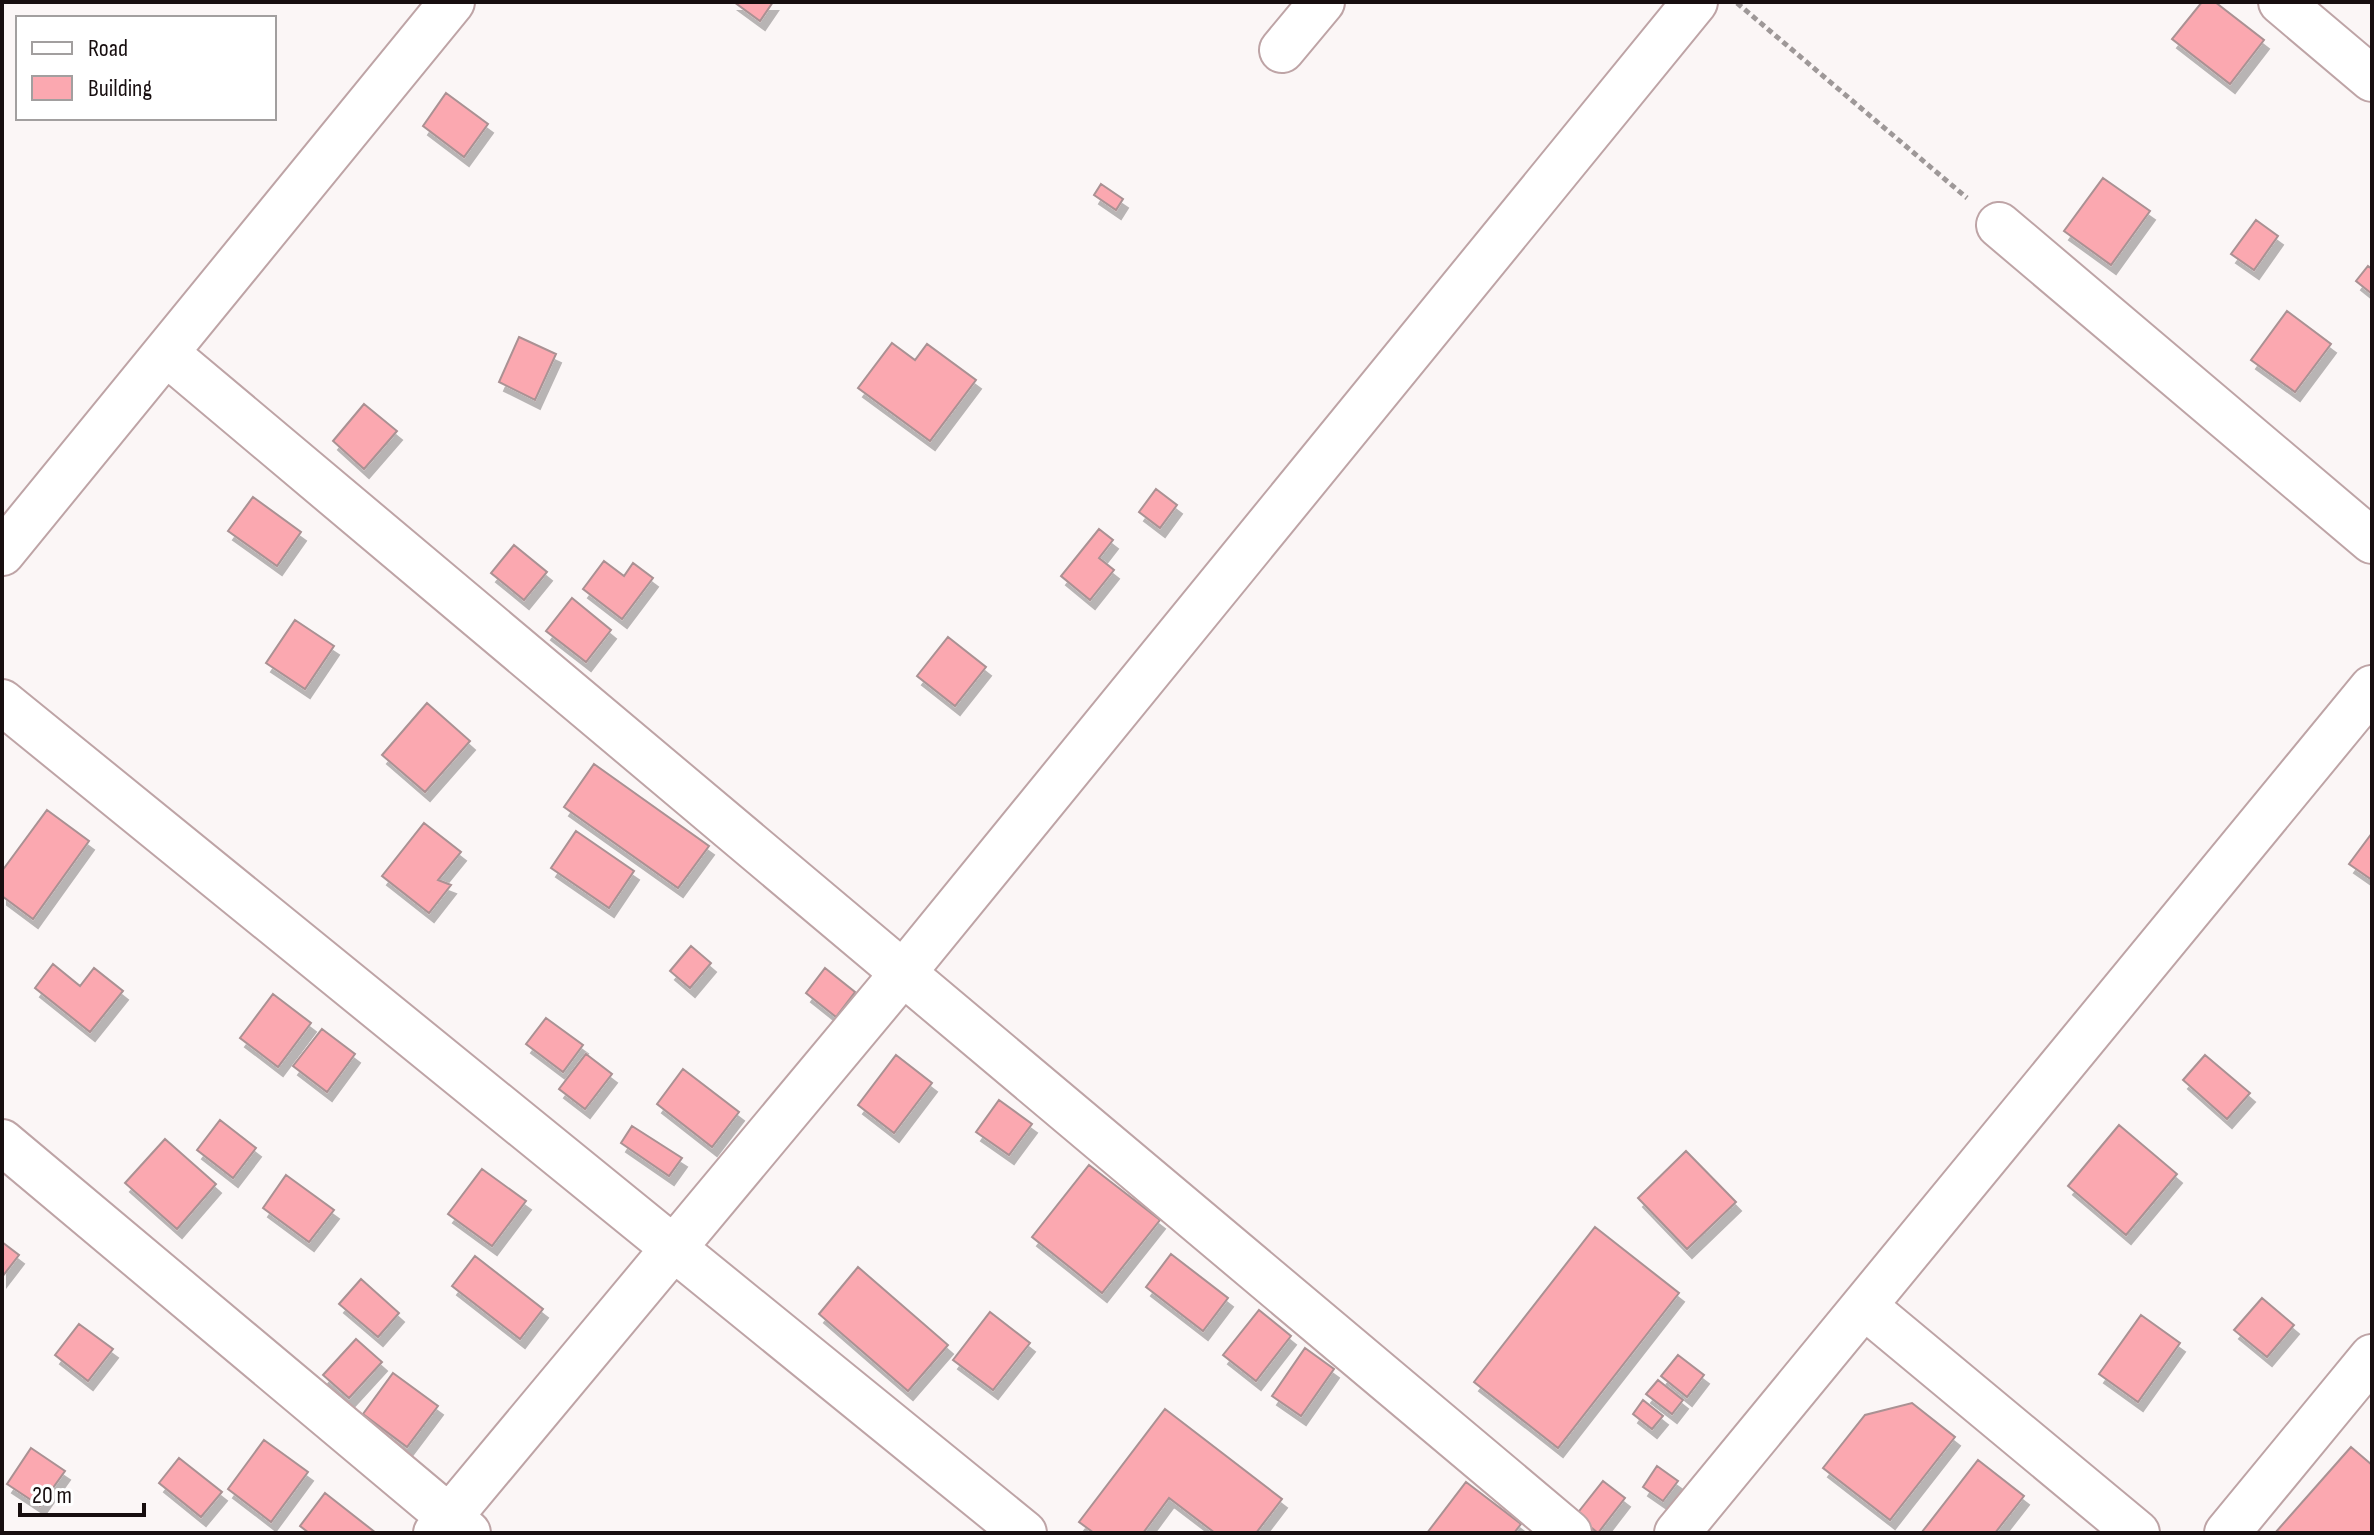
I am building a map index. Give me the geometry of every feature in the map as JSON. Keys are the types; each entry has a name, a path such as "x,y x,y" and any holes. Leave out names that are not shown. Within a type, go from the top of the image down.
{"street":[{"path":"2,553 452,2"},
{"path":"1282,50 1322,2"},
{"path":"2,1142 451,1528 674,1248 903,973 1695,2"},
{"path":"2281,2 2372,79"},
{"path":"1999,225 2372,541"},
{"path":"166,353 1569,1533"},
{"path":"1677,1533 2372,688"},
{"path":"2,702 1024,1533"},
{"path":"1864,1306 2137,1533"},
{"path":"2227,1533 2372,1357"}],"path":[{"path":"1736,2 1999,225"}],"building":[{"path":"734,2 773,2 760,21"},
{"path":"2202,2 2215,2 2264,40 2230,84 2172,39"},
{"path":"446,93 488,124 464,157 423,126"},
{"path":"2103,178 2150,211 2111,265 2064,231"},
{"path":"1101,184 1123,199 1116,210 1094,195"},
{"path":"2256,220 2278,236 2254,270 2231,254"},
{"path":"2368,266 2372,269 2372,294 2356,281"},
{"path":"2287,311 2331,344 2295,392 2251,360"},
{"path":"519,337 556,354 535,400 499,382"},
{"path":"892,343 915,360 927,344 976,380 930,441 858,388"},
{"path":"364,404 397,431 364,469 333,441"},
{"path":"1156,489 1177,505 1160,528 1139,512"},
{"path":"253,497 301,532 277,566 228,531"},
{"path":"1099,529 1113,540 1099,558 1114,570 1090,600 1061,576"},
{"path":"514,545 547,572 524,600 491,573"},
{"path":"604,561 624,576 633,563 653,578 622,619 583,589"},
{"path":"572,598 611,630 586,662 546,631"},
{"path":"295,620 334,646 305,689 266,663"},
{"path":"948,637 986,667 955,706 917,676"},
{"path":"427,703 470,741 425,792 382,755"},
{"path":"594,764 709,846 678,888 564,807"},
{"path":"47,810 89,841 33,919 2,896 2,871"},
{"path":"424,823 461,852 438,880 451,885 429,913 382,876"},
{"path":"576,831 634,871 609,908 551,868"},
{"path":"2372,833 2372,880 2349,864"},
{"path":"691,946 711,963 690,988 670,971"},
{"path":"53,964 80,986 94,968 123,991 90,1032 35,988"},
{"path":"825,968 855,992 836,1017 806,993"},
{"path":"273,994 311,1023 278,1067 240,1038"},
{"path":"546,1018 583,1045 563,1072 526,1044"},
{"path":"322,1029 355,1054 327,1092 293,1066"},
{"path":"586,1054 612,1074 585,1109 559,1089"},
{"path":"896,1055 932,1083 894,1133 858,1105"},
{"path":"2205,1055 2250,1093 2227,1119 2183,1080"},
{"path":"683,1069 739,1112 712,1147 657,1104"},
{"path":"999,1100 1032,1124 1009,1155 976,1132"},
{"path":"220,1120 256,1148 233,1178 197,1150"},
{"path":"2119,1125 2177,1174 2126,1235 2068,1186"},
{"path":"632,1126 682,1158 669,1176 621,1143"},
{"path":"165,1139 216,1184 177,1229 125,1183"},
{"path":"1686,1151 1736,1202 1687,1249 1638,1198"},
{"path":"1089,1165 1160,1220 1102,1293 1032,1237"},
{"path":"482,1169 526,1201 492,1246 448,1214"},
{"path":"286,1175 334,1210 309,1242 263,1208"},
{"path":"1595,1227 1679,1293 1558,1448 1474,1382"},
{"path":"2,1242 19,1255 2,1277"},
{"path":"1171,1254 1228,1298 1203,1331 1146,1287"},
{"path":"475,1256 543,1309 520,1339 452,1286"},
{"path":"858,1267 948,1345 908,1391 819,1314"},
{"path":"361,1279 399,1313 378,1337 339,1304"},
{"path":"2262,1298 2294,1325 2267,1357 2234,1330"},
{"path":"1259,1310 1291,1336 1256,1381 1223,1355"},
{"path":"990,1312 1030,1343 993,1390 953,1360"},
{"path":"2141,1315 2180,1343 2138,1402 2099,1374"},
{"path":"79,1324 113,1349 88,1381 55,1355"},
{"path":"356,1339 382,1362 349,1398 323,1375"},
{"path":"1305,1348 1334,1369 1301,1416 1272,1396"},
{"path":"1678,1355 1704,1375 1687,1397 1661,1376"},
{"path":"393,1373 438,1406 407,1447 363,1414"},
{"path":"1658,1380 1683,1400 1672,1414 1646,1394"},
{"path":"1643,1400 1663,1416 1652,1429 1633,1414"},
{"path":"1912,1403 1955,1437 1890,1520 1823,1468 1865,1415"},
{"path":"1165,1409 1282,1499 1256,1533 1215,1533 1169,1498 1143,1533 1094,1533 1079,1522"},
{"path":"264,1440 308,1472 271,1522 228,1489"},
{"path":"2351,1447 2372,1465 2372,1533 2275,1533"},
{"path":"31,1448 65,1471 40,1506 7,1484"},
{"path":"179,1458 222,1492 201,1517 159,1483"},
{"path":"1978,1460 2024,1496 1995,1533 1923,1533 1922,1532"},
{"path":"1657,1466 1678,1481 1663,1501 1643,1487"},
{"path":"1603,1481 1625,1498 1598,1533 1576,1515"},
{"path":"1466,1482 1521,1524 1514,1533 1427,1533"},
{"path":"325,1493 376,1533 309,1533 300,1526"}]}
